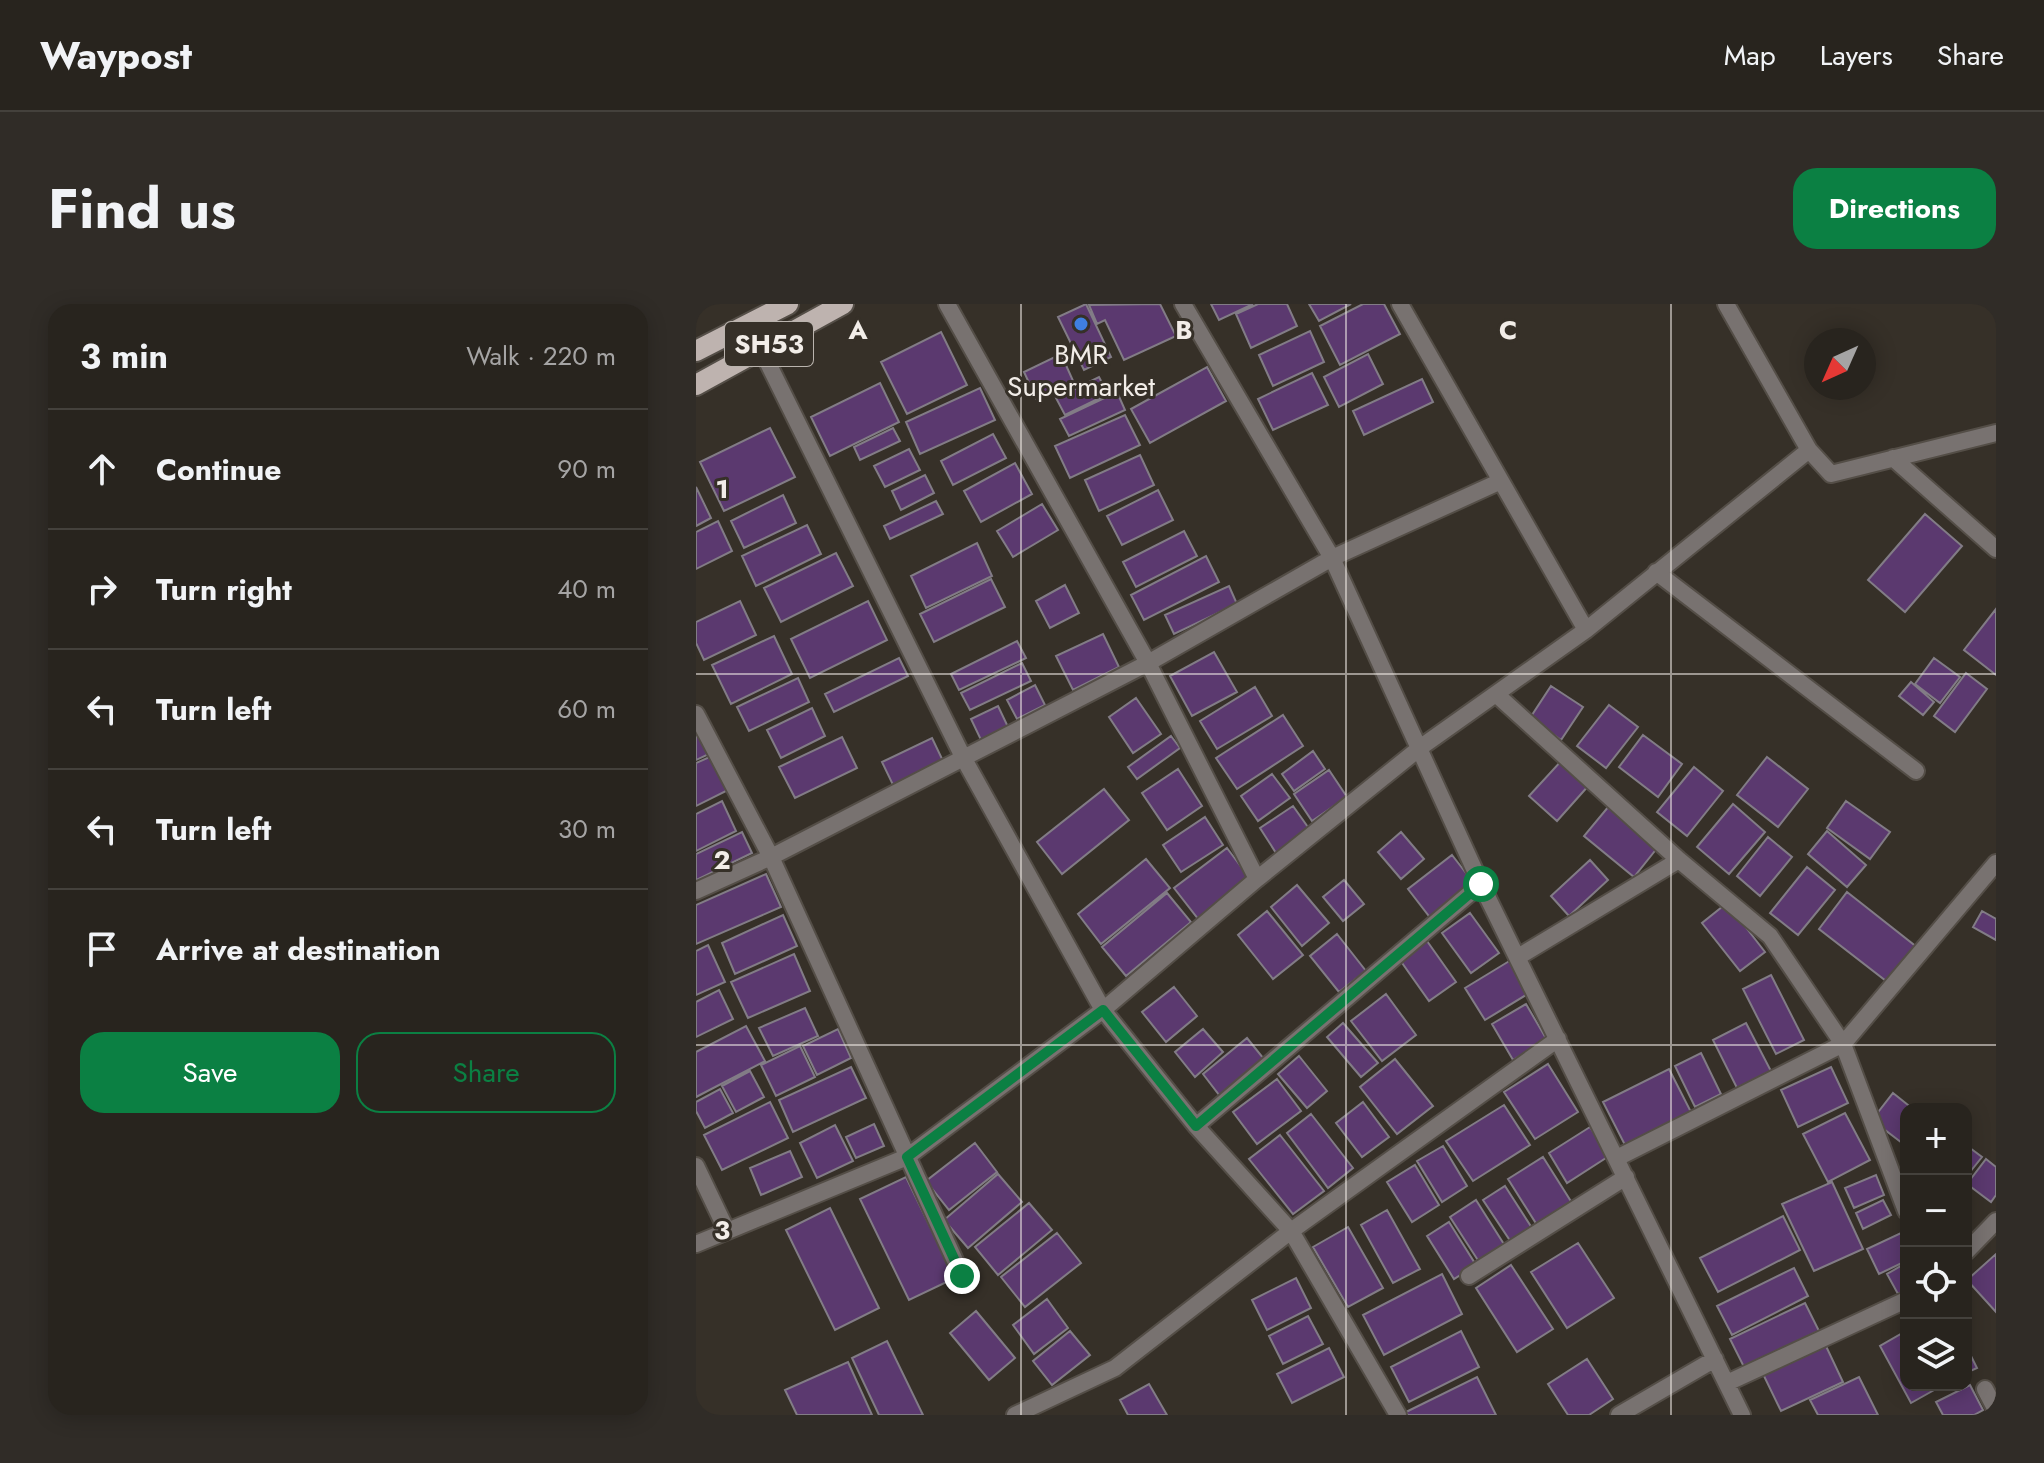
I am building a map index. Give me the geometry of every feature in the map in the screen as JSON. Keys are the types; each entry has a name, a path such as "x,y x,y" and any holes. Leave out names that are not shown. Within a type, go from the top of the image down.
{"main road":[{"name":"SH53","path":"696,351 788,304"},
{"name":"SH53","path":"696,385 838,305"}],"street":[{"path":"947,304 1148,663 1257,879"},
{"path":"1183,304 1332,558 1481,884 1742,1415"},
{"path":"1400,304 1586,630"},
{"path":"1726,304 1809,450 1831,474 1996,433"},
{"path":"761,349 964,759 1103,1010 1196,1126 1291,1231 1398,1415"},
{"path":"696,1244 907,1157 1103,1010 1257,879 1421,747 1586,630 1809,450"},
{"path":"1893,458 1996,549"},
{"path":"696,891 771,857 1148,663 1332,558 1501,481"},
{"path":"1656,572 1916,771"},
{"path":"1497,695 1679,860 1770,936 1843,1044 1900,1195"},
{"path":"696,714 771,857 962,1276"},
{"path":"1518,957 1679,860"},
{"path":"1617,1158 1843,1044 1996,863"},
{"path":"1196,1126 1481,884"},
{"path":"1015,1415 1115,1368 1291,1231 1558,1039"},
{"path":"696,1166 727,1231"},
{"path":"1469,1276 1626,1177"},
{"path":"1971,1247 1996,1221"},
{"path":"1727,1383 1900,1303"},
{"path":"1619,1415 1715,1359"},
{"path":"1985,1389 1996,1410"}],"building":[{"path":"1086,304 1111,357 1084,370 1058,317"},
{"path":"1160,304 1176,336 1124,360 1105,320 1097,324 1089,305"},
{"path":"1211,304 1253,304 1219,320"},
{"path":"1258,304 1287,304 1297,326 1251,348 1236,314"},
{"path":"1309,304 1351,304 1319,321"},
{"path":"1363,304 1384,304 1400,334 1340,365 1320,326"},
{"path":"1310,331 1324,362 1273,386 1259,355"},
{"path":"941,332 967,385 907,414 881,362"},
{"path":"1061,354 1074,383 1037,400 1024,372"},
{"path":"1368,354 1383,384 1339,407 1324,377"},
{"path":"1207,367 1226,401 1150,443 1131,409"},
{"path":"1312,373 1328,405 1273,430 1258,399"},
{"path":"1099,377 1108,394 1065,415 1056,398"},
{"path":"1422,379 1433,402 1364,435 1353,411"},
{"path":"880,383 899,422 830,456 811,417"},
{"path":"980,388 995,420 920,454 906,422"},
{"path":"1117,392 1125,410 1069,436 1060,419"},
{"path":"1125,415 1140,445 1070,478 1055,446"},
{"path":"770,428 795,477 724,511 700,462"},
{"path":"893,428 900,441 860,460 854,447"},
{"path":"993,434 1006,458 953,485 941,461"},
{"path":"909,449 920,470 885,487 874,466"},
{"path":"1140,455 1154,485 1099,511 1085,480"},
{"path":"1015,463 1032,494 981,522 964,491"},
{"path":"925,475 934,493 901,510 892,491"},
{"path":"696,487 711,518 696,526"},
{"path":"1158,490 1173,520 1122,545 1107,516"},
{"path":"783,495 796,523 744,548 731,521"},
{"path":"936,501 943,514 890,539 884,526"},
{"path":"1042,504 1058,530 1013,557 997,531"},
{"path":"1925,514 1962,546 1905,612 1868,580"},
{"path":"718,521 732,551 696,569 696,532"},
{"path":"807,525 821,554 756,586 742,556"},
{"path":"1184,531 1197,556 1136,587 1123,562"},
{"path":"977,543 992,576 926,608 911,576"},
{"path":"836,553 853,586 781,622 764,588"},
{"path":"1206,556 1219,582 1144,620 1131,595"},
{"path":"991,579 1005,607 934,642 920,614"},
{"path":"1065,585 1079,613 1050,628 1036,601"},
{"path":"1229,586 1237,604 1174,634 1165,615"},
{"path":"740,601 756,635 704,660 696,643 696,622"},
{"path":"868,601 887,640 810,678 791,639"},
{"path":"1996,609 1996,675 1964,650"},
{"path":"1103,634 1119,667 1073,690 1056,656"},
{"path":"774,636 792,674 731,704 712,665"},
{"path":"1017,641 1026,658 959,690 951,674"},
{"path":"1214,652 1237,692 1192,716 1170,676"},
{"path":"899,658 908,676 834,712 825,694"},
{"path":"1934,658 1960,677 1940,703 1915,684"},
{"path":"1022,663 1031,681 970,710 961,693"},
{"path":"1966,673 1987,689 1955,732 1934,716"},
{"path":"798,678 809,702 749,731 737,707"},
{"path":"1911,682 1934,702 1923,715 1899,696"},
{"path":"1035,685 1045,705 1017,719 1007,700"},
{"path":"1551,686 1583,707 1561,740 1530,718"},
{"path":"1255,687 1272,716 1217,749 1200,721"},
{"path":"1136,698 1161,734 1133,753 1109,717"},
{"path":"1609,705 1638,727 1606,768 1577,746"},
{"path":"998,706 1009,729 982,742 971,719"},
{"path":"812,708 825,736 781,758 767,730"},
{"path":"1283,715 1303,746 1237,789 1216,758"},
{"path":"696,728 709,754 696,760"},
{"path":"1643,735 1682,764 1658,797 1619,767"},
{"path":"1171,736 1180,748 1137,779 1128,767"},
{"path":"842,737 857,768 795,798 779,767"},
{"path":"932,738 944,763 894,787 882,762"},
{"path":"1313,751 1325,769 1294,791 1282,774"},
{"path":"714,755 730,789 696,806 696,763"},
{"path":"1767,757 1808,789 1778,827 1737,795"},
{"path":"1563,759 1590,784 1557,821 1529,796"},
{"path":"1694,767 1723,791 1687,836 1657,812"},
{"path":"1178,769 1202,806 1167,830 1142,793"},
{"path":"1329,770 1347,797 1312,821 1294,794"},
{"path":"1272,774 1290,798 1258,821 1241,796"},
{"path":"1104,789 1129,820 1062,874 1037,842"},
{"path":"722,801 736,831 696,851 696,814"},
{"path":"1846,801 1890,832 1870,859 1827,828"},
{"path":"1733,804 1765,832 1729,874 1697,847"},
{"path":"1293,806 1310,830 1276,853 1260,828"},
{"path":"1609,806 1658,847 1634,877 1584,836"},
{"path":"1205,817 1223,845 1181,872 1163,845"},
{"path":"1827,831 1866,865 1847,887 1808,854"},
{"path":"742,832 752,853 696,880 696,854"},
{"path":"1401,832 1424,859 1401,879 1378,852"},
{"path":"1768,837 1792,857 1760,896 1737,876"},
{"path":"1227,848 1251,880 1199,920 1174,888"},
{"path":"1452,855 1476,886 1432,920 1408,889"},
{"path":"1146,859 1170,888 1101,944 1078,914"},
{"path":"1590,860 1608,880 1569,916 1551,896"},
{"path":"1807,867 1835,890 1798,935 1770,913"},
{"path":"766,874 781,907 696,944 696,905"},
{"path":"1344,880 1364,904 1343,921 1323,897"},
{"path":"1297,885 1329,923 1302,946 1271,907"},
{"path":"1847,892 1918,948 1890,984 1819,929"},
{"path":"1167,893 1191,922 1126,976 1102,947"},
{"path":"1727,903 1765,952 1740,971 1702,923"},
{"path":"1267,911 1303,955 1273,979 1238,935"},
{"path":"1982,911 1996,919 1996,940 1973,927"},
{"path":"1470,913 1499,953 1471,973 1442,933"},
{"path":"783,915 797,946 735,974 722,943"},
{"path":"1337,934 1366,971 1339,992 1310,956"},
{"path":"1427,941 1456,982 1429,1001 1400,960"},
{"path":"708,945 725,982 696,995 696,951"},
{"path":"794,954 810,991 748,1018 731,982"},
{"path":"1511,960 1531,992 1485,1020 1465,988"},
{"path":"1771,975 1804,1040 1776,1054 1743,989"},
{"path":"1174,987 1197,1016 1166,1042 1142,1012"},
{"path":"719,990 733,1019 696,1037 696,1002"},
{"path":"1386,994 1416,1035 1382,1061 1351,1021"},
{"path":"1526,1004 1547,1040 1513,1060 1492,1024"},
{"path":"805,1008 818,1036 773,1056 759,1028"},
{"path":"1343,1023 1378,1063 1361,1077 1327,1037"},
{"path":"1746,1023 1772,1073 1738,1090 1713,1040"},
{"path":"746,1026 765,1061 696,1097 696,1052"},
{"path":"838,1029 851,1058 817,1075 803,1046"},
{"path":"1203,1029 1223,1052 1195,1077 1175,1052"},
{"path":"1247,1038 1268,1064 1223,1100 1203,1074"},
{"path":"800,1046 815,1077 776,1096 761,1065"},
{"path":"1701,1053 1721,1094 1695,1107 1675,1066"},
{"path":"1299,1056 1327,1091 1307,1108 1278,1074"},
{"path":"1395,1059 1433,1106 1397,1134 1360,1087"},
{"path":"1548,1064 1578,1112 1535,1139 1504,1092"},
{"path":"851,1067 866,1098 793,1132 779,1100"},
{"path":"1831,1067 1848,1103 1798,1127 1781,1090"},
{"path":"1669,1069 1692,1114 1626,1147 1603,1102"},
{"path":"750,1071 764,1097 736,1112 722,1086"},
{"path":"1277,1079 1301,1111 1257,1144 1233,1112"},
{"path":"720,1089 733,1113 705,1128 696,1111 696,1102"},
{"path":"1893,1093 1906,1103 1900,1103 1900,1141 1872,1120"},
{"path":"770,1102 788,1138 722,1170 704,1135"},
{"path":"1363,1102 1389,1137 1362,1157 1336,1123"},
{"path":"1504,1105 1530,1145 1473,1181 1446,1141"},
{"path":"1845,1113 1870,1160 1828,1182 1803,1134"},
{"path":"1311,1114 1353,1168 1328,1188 1287,1133"},
{"path":"874,1124 884,1146 856,1158 846,1137"},
{"path":"835,1125 853,1161 817,1178 800,1143"},
{"path":"1590,1127 1609,1156 1567,1183 1549,1153"},
{"path":"1280,1135 1324,1191 1293,1214 1249,1159"},
{"path":"975,1143 997,1172 949,1210 926,1181"},
{"path":"1443,1146 1467,1186 1442,1202 1417,1161"},
{"path":"1972,1150 1982,1157 1972,1170"},
{"path":"790,1151 802,1177 761,1195 750,1168"},
{"path":"1543,1157 1572,1203 1537,1225 1508,1179"},
{"path":"1986,1159 1996,1167 1996,1195 1991,1202 1972,1188 1972,1177"},
{"path":"1415,1165 1439,1205 1412,1222 1387,1182"},
{"path":"998,1174 1022,1202 968,1248 944,1220"},
{"path":"1876,1175 1884,1195 1854,1208 1845,1188"},
{"path":"906,1177 955,1278 909,1300 860,1199"},
{"path":"1832,1182 1863,1249 1814,1271 1782,1204"},
{"path":"1505,1186 1532,1228 1511,1242 1483,1200"},
{"path":"1476,1200 1507,1249 1481,1265 1450,1217"},
{"path":"1883,1200 1891,1215 1863,1229 1856,1213"},
{"path":"1029,1203 1052,1230 998,1275 975,1247"},
{"path":"830,1208 879,1308 835,1330 786,1230"},
{"path":"1387,1210 1420,1269 1393,1283 1361,1225"},
{"path":"1783,1216 1800,1250 1718,1292 1700,1258"},
{"path":"1449,1222 1476,1265 1454,1279 1427,1236"},
{"path":"1348,1227 1383,1288 1348,1307 1313,1247"},
{"path":"1057,1233 1081,1263 1025,1307 1001,1277"},
{"path":"1900,1233 1900,1264 1879,1274 1867,1249"},
{"path":"1578,1243 1614,1298 1567,1328 1531,1272"},
{"path":"1996,1254 1996,1312 1972,1286 1972,1276"},
{"path":"1511,1265 1553,1329 1517,1352 1476,1288"},
{"path":"1900,1266 1900,1293 1898,1294 1887,1274"},
{"path":"1794,1268 1808,1296 1732,1335 1717,1306"},
{"path":"1442,1274 1462,1314 1384,1355 1363,1315"},
{"path":"1296,1278 1311,1308 1267,1330 1252,1300"},
{"path":"1047,1299 1068,1328 1034,1354 1013,1325"},
{"path":"1805,1303 1819,1331 1744,1367 1730,1339"},
{"path":"976,1311 1015,1358 989,1380 950,1333"},
{"path":"1308,1316 1323,1344 1283,1364 1269,1336"},
{"path":"1070,1331 1090,1355 1052,1385 1033,1361"},
{"path":"1461,1331 1479,1367 1409,1402 1391,1367"},
{"path":"1900,1334 1900,1383 1880,1346"},
{"path":"887,1341 923,1415 879,1415 852,1358"},
{"path":"1825,1344 1843,1382 1781,1411 1763,1374"},
{"path":"1329,1348 1344,1377 1292,1403 1277,1374"},
{"path":"1587,1359 1613,1399 1589,1415 1568,1415 1548,1384"},
{"path":"848,1362 872,1415 797,1415 785,1390"},
{"path":"1477,1377 1496,1415 1408,1415 1406,1412"},
{"path":"1859,1377 1878,1415 1818,1415 1810,1400"},
{"path":"1149,1384 1167,1415 1128,1415 1120,1400"},
{"path":"1972,1389 1983,1410 1974,1415 1943,1415 1936,1402 1958,1391"},
{"path":"1904,1391 1932,1391 1911,1403"}],"place":[{"name":"BMR Supermarket","path":"1081,324"}],"route":[{"path":"962,1276 907,1157 1103,1010 1196,1126 1481,884"}]}
